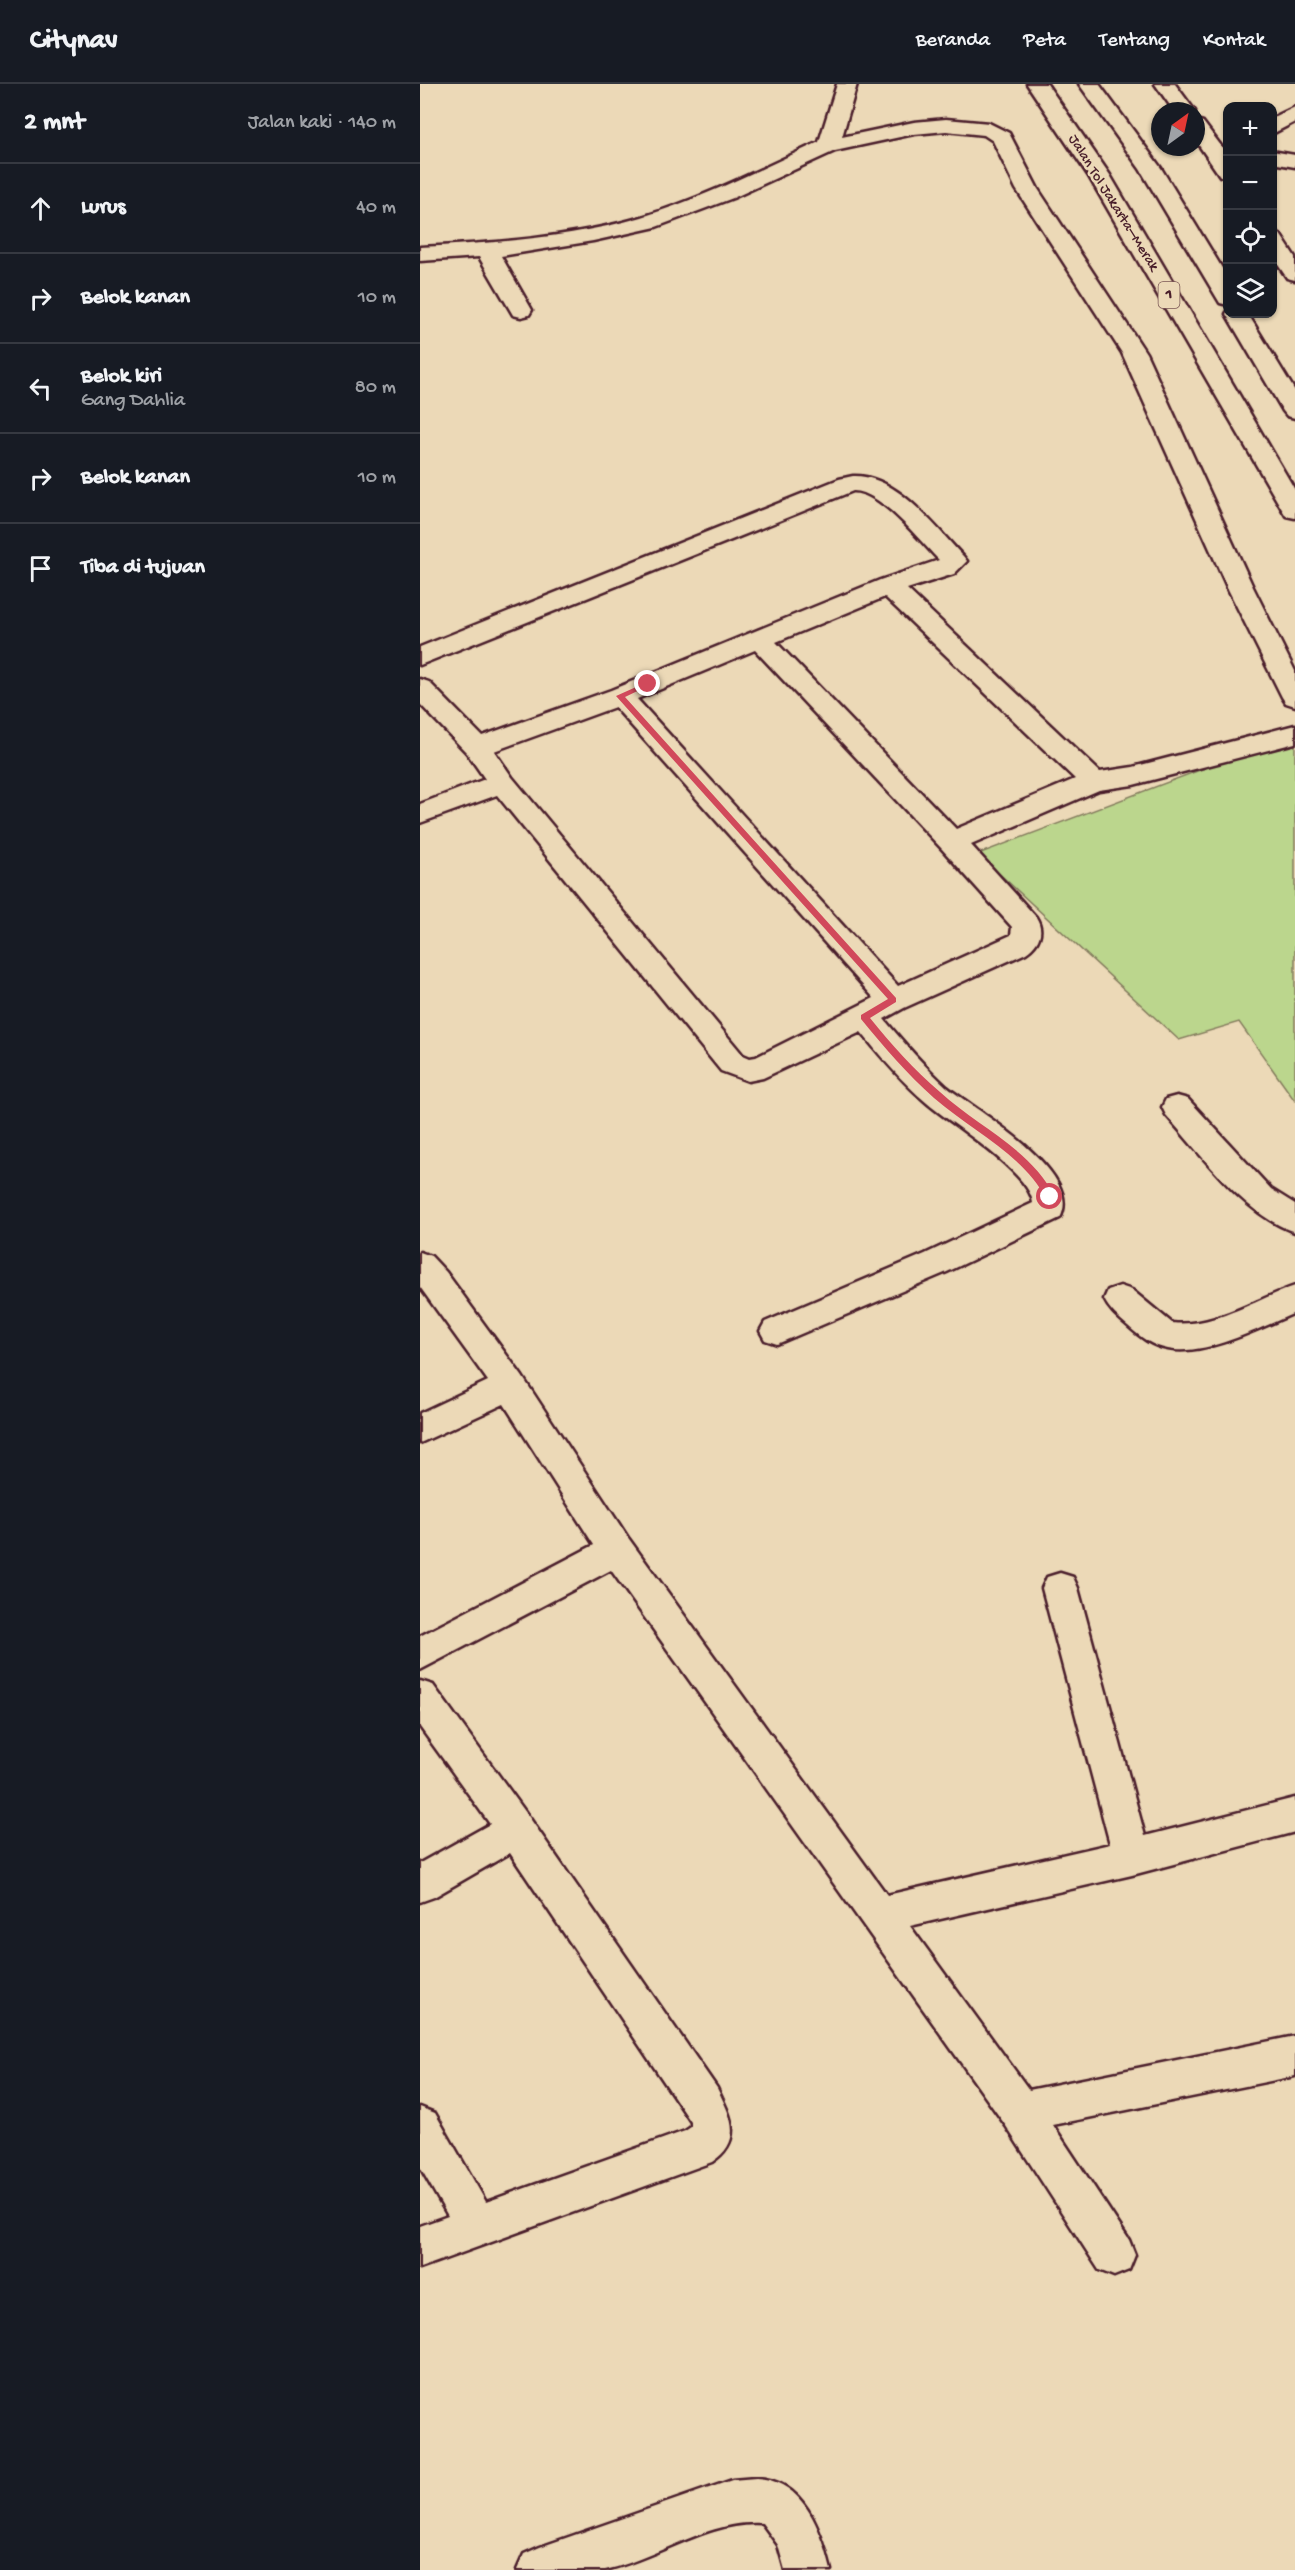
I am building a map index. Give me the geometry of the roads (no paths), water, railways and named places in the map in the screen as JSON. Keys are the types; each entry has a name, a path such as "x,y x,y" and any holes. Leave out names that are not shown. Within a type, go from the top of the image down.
{"main road":[{"path":"829,146 847,84"},
{"name":"Jalan Tol Jakarta–Merak","path":"1037,84 1099,175 1295,511"},
{"path":"1089,84 1150,168 1223,291"},
{"path":"1165,84 1178,102"},
{"path":"1277,125 1295,113"},
{"path":"420,254 486,250 593,234 648,222 725,193 829,146 914,128 946,125 989,129 1002,137 1027,189 1134,353 1240,587 1295,697"},
{"path":"1205,135 1222,152"},
{"path":"1277,158 1295,160"},
{"path":"1277,246 1295,273"},
{"path":"486,250 520,310"},
{"path":"1239,318 1295,411"},
{"path":"422,651 858,482 886,493 953,558 952,564 945,568 889,586 620,696 477,747"},
{"path":"889,586 1094,782"},
{"path":"420,688 477,747 502,783 732,1063 748,1070 763,1067 864,1017 893,1000 1016,946 1023,942 1027,934 1026,924 952,842 759,639"},
{"path":"620,696 893,1000"},
{"path":"952,842 1094,782 1132,776 1295,734"},
{"path":"420,814 502,783"},
{"path":"777,1331 936,1263 1049,1209 1050,1197 1046,1189 1014,1153 936,1094 888,1046 864,1017"},
{"path":"1177,1107 1260,1198 1295,1220"},
{"path":"420,1265 510,1386 617,1550 1020,2112 1114,2255"},
{"path":"1120,1299 1154,1329 1169,1336 1186,1338 1209,1333 1295,1299"},
{"path":"420,1429 510,1386"},
{"path":"420,1654 617,1550"},
{"path":"1059,1588 1132,1857"},
{"path":"420,1697 516,1829 703,2102 712,2121 711,2138 696,2147 420,2247"},
{"path":"880,1915 1132,1857 1295,1815"},
{"path":"420,1884 516,1829"},
{"path":"1020,2112 1295,2056"},
{"path":"420,2127 477,2227"},
{"path":"540,2570 732,2502 755,2500 772,2503 789,2521 802,2545 808,2570"}]}
